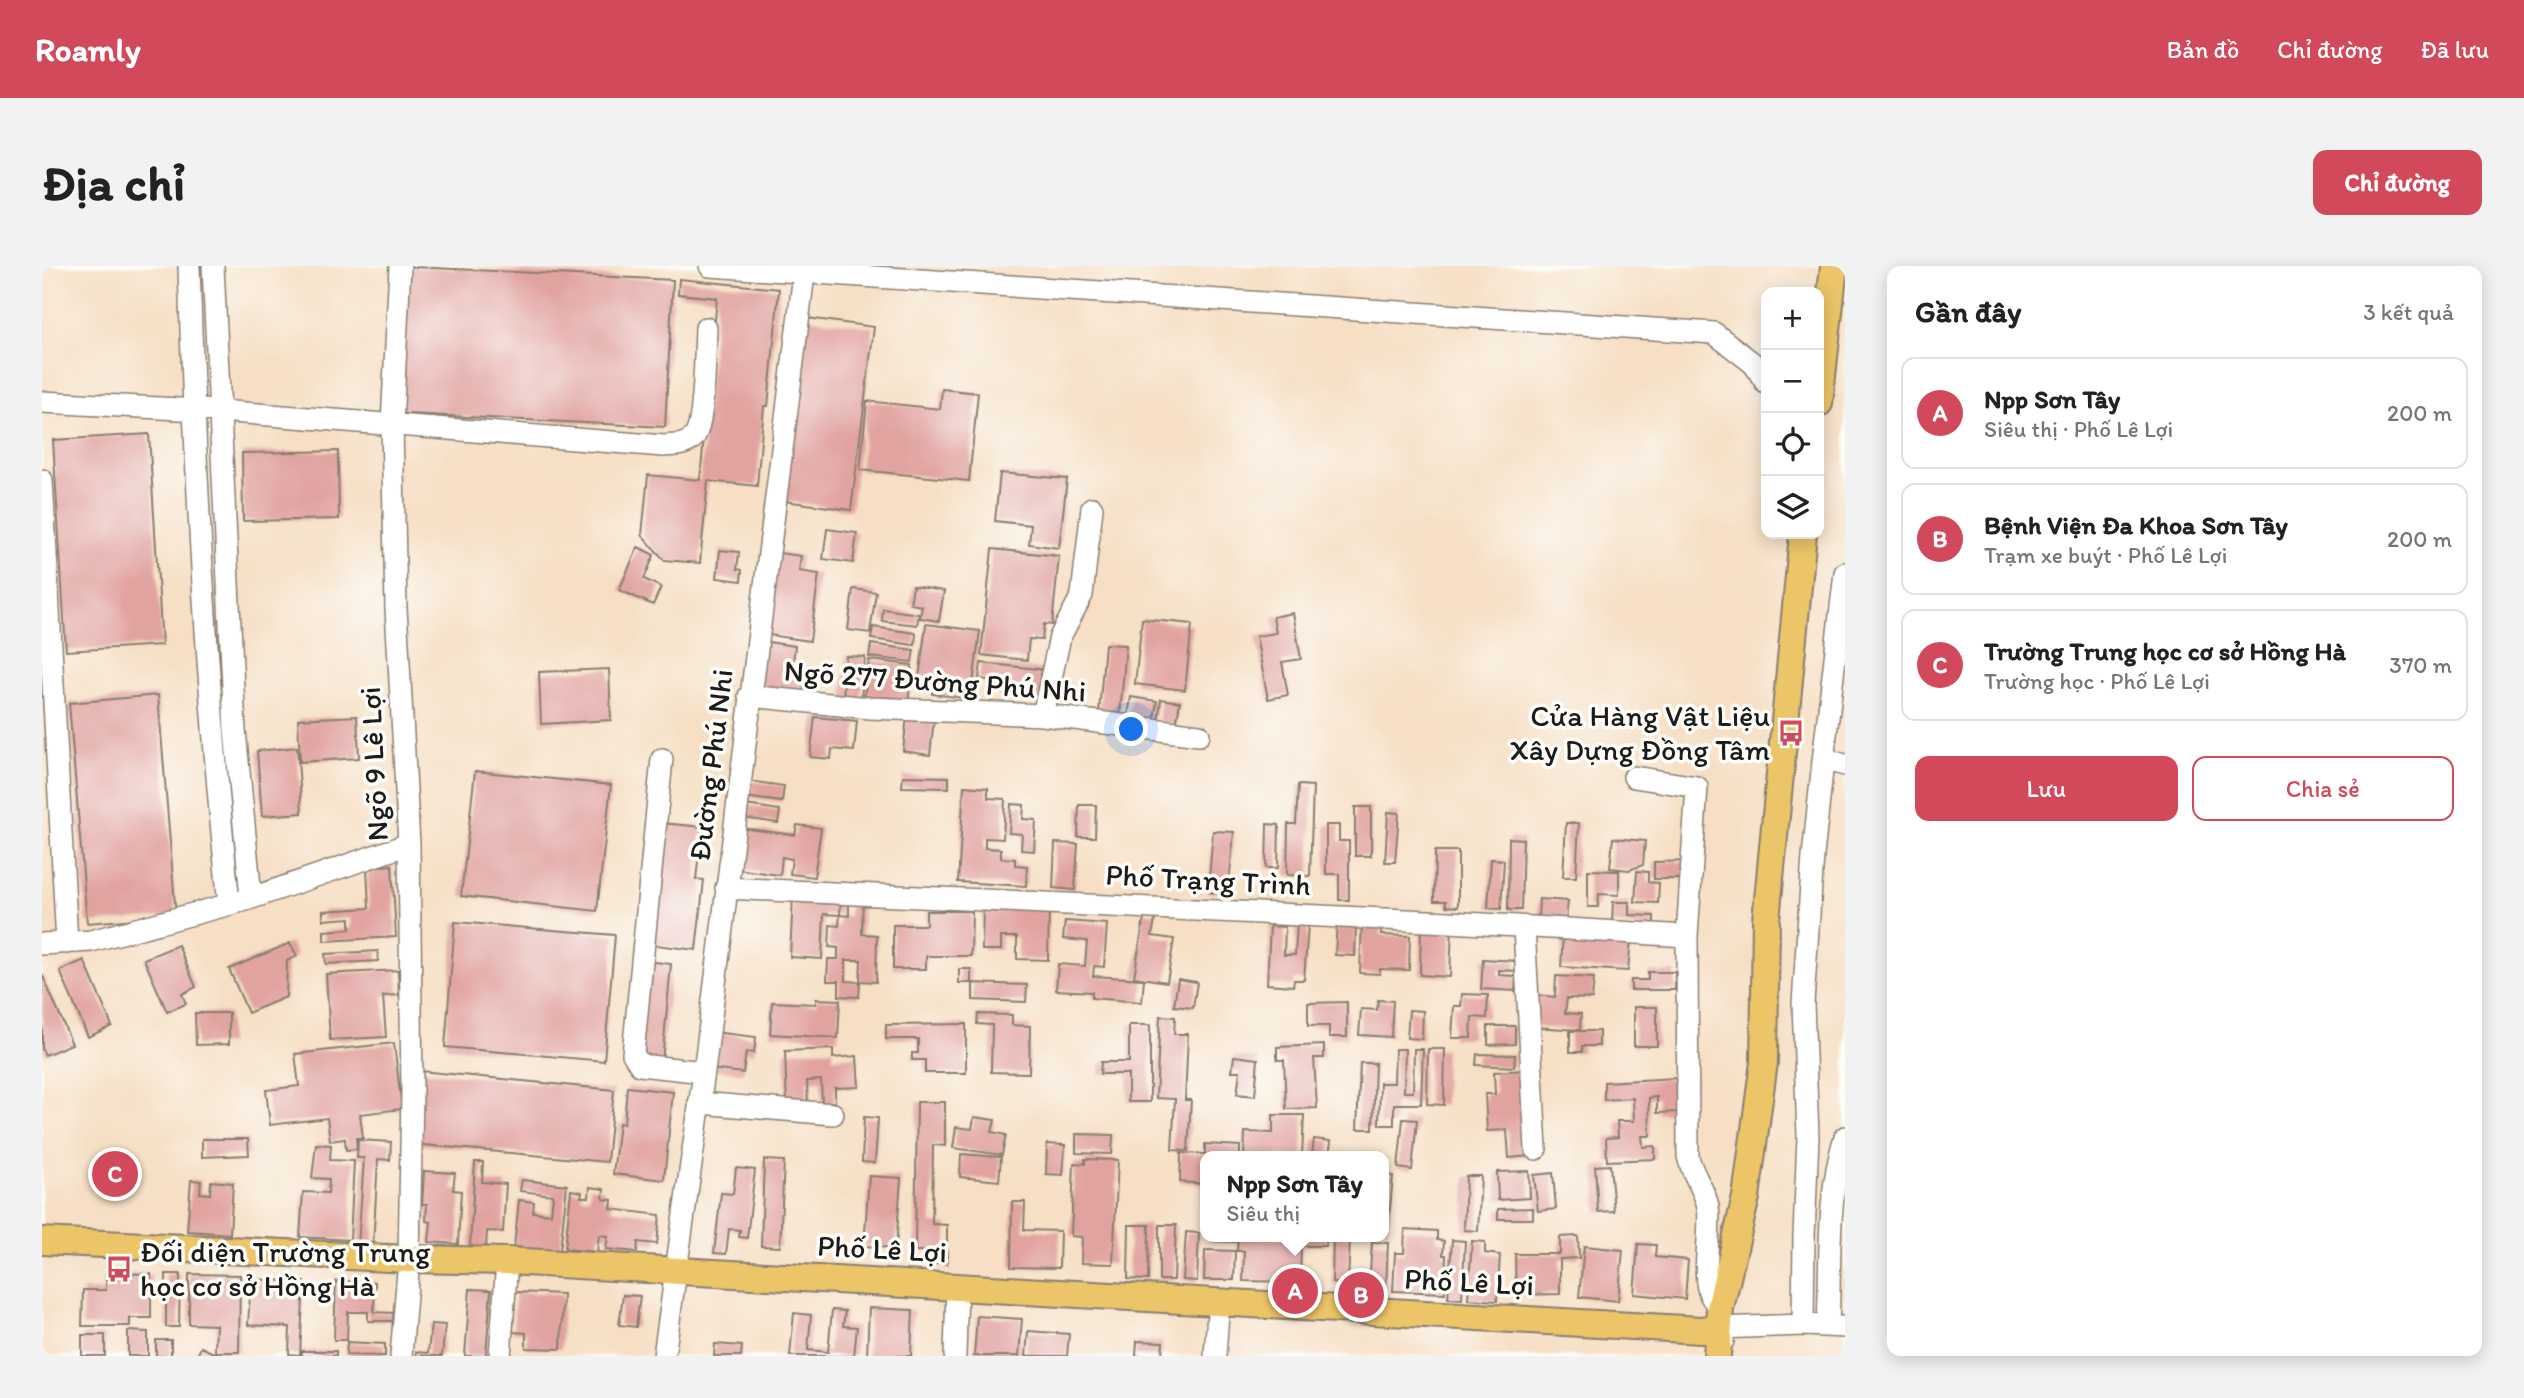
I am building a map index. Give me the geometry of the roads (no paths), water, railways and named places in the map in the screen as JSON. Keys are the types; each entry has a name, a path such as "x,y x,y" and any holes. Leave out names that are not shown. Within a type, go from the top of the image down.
{"main road":[{"path":"1824,380 1836,326 1834,266"},
{"path":"1702,1356 1746,1198 1762,1075 1766,920 1803,539"},
{"name":"Phố Lê Lợi","path":"42,1241 409,1259 507,1261 1219,1300 1713,1322"},
{"path":"1713,1322 1717,1356"}],"street":[{"path":"189,266 193,411 229,904"},
{"path":"213,266 235,730 251,897"},
{"name":"Ngõ 9 Lê Lợi","path":"400,266 391,424 396,607 409,844 412,1091 409,1259 401,1356"},
{"path":"710,266 804,269 1714,333 1754,364 1761,375"},
{"name":"Đường Phú Nhi","path":"664,1356 704,1072 804,269"},
{"path":"42,402 219,411 664,446 683,444 695,436 700,419 706,328"},
{"path":"42,480 67,943"},
{"path":"1043,715 1060,637 1082,595 1092,508"},
{"path":"1803,1325 1808,1136 1803,1003 1813,856 1845,573"},
{"name":"Ngõ 277 Đường Phú Nhi","path":"749,696 870,708 1043,715 1199,735"},
{"path":"1825,752 1830,761 1845,765"},
{"path":"662,759 633,1054 640,1065 704,1072"},
{"path":"1633,777 1697,787 1687,936 1688,1156 1691,1171 1706,1198 1709,1210 1708,1286 1713,1322 1728,1356"},
{"path":"42,944 91,941 229,904 409,844"},
{"name":"Phố Trạng Trình","path":"726,888 1687,936"},
{"path":"1524,927 1536,1149"},
{"path":"699,1103 833,1114"},
{"path":"1713,1322 1836,1326 1832,1204 1836,1166 1845,1137"},
{"path":"500,1356 507,1261"},
{"path":"955,1356 957,1286"},
{"path":"1215,1356 1219,1300"}],"place":[{"name":"Cửa Hàng Vật Liệu Xây Dựng Đồng Tâm","path":"1791,733"},
{"name":"Trường Trung học cơ sở Hồng Hà","path":"115,1174"},
{"name":"Đối diện Trường Trung học cơ sở Hồng Hà","path":"119,1269"},
{"name":"Npp Sơn Tây","path":"1295,1291"},
{"name":"Bệnh Viện Đa Khoa Sơn Tây","path":"1361,1295"}]}
